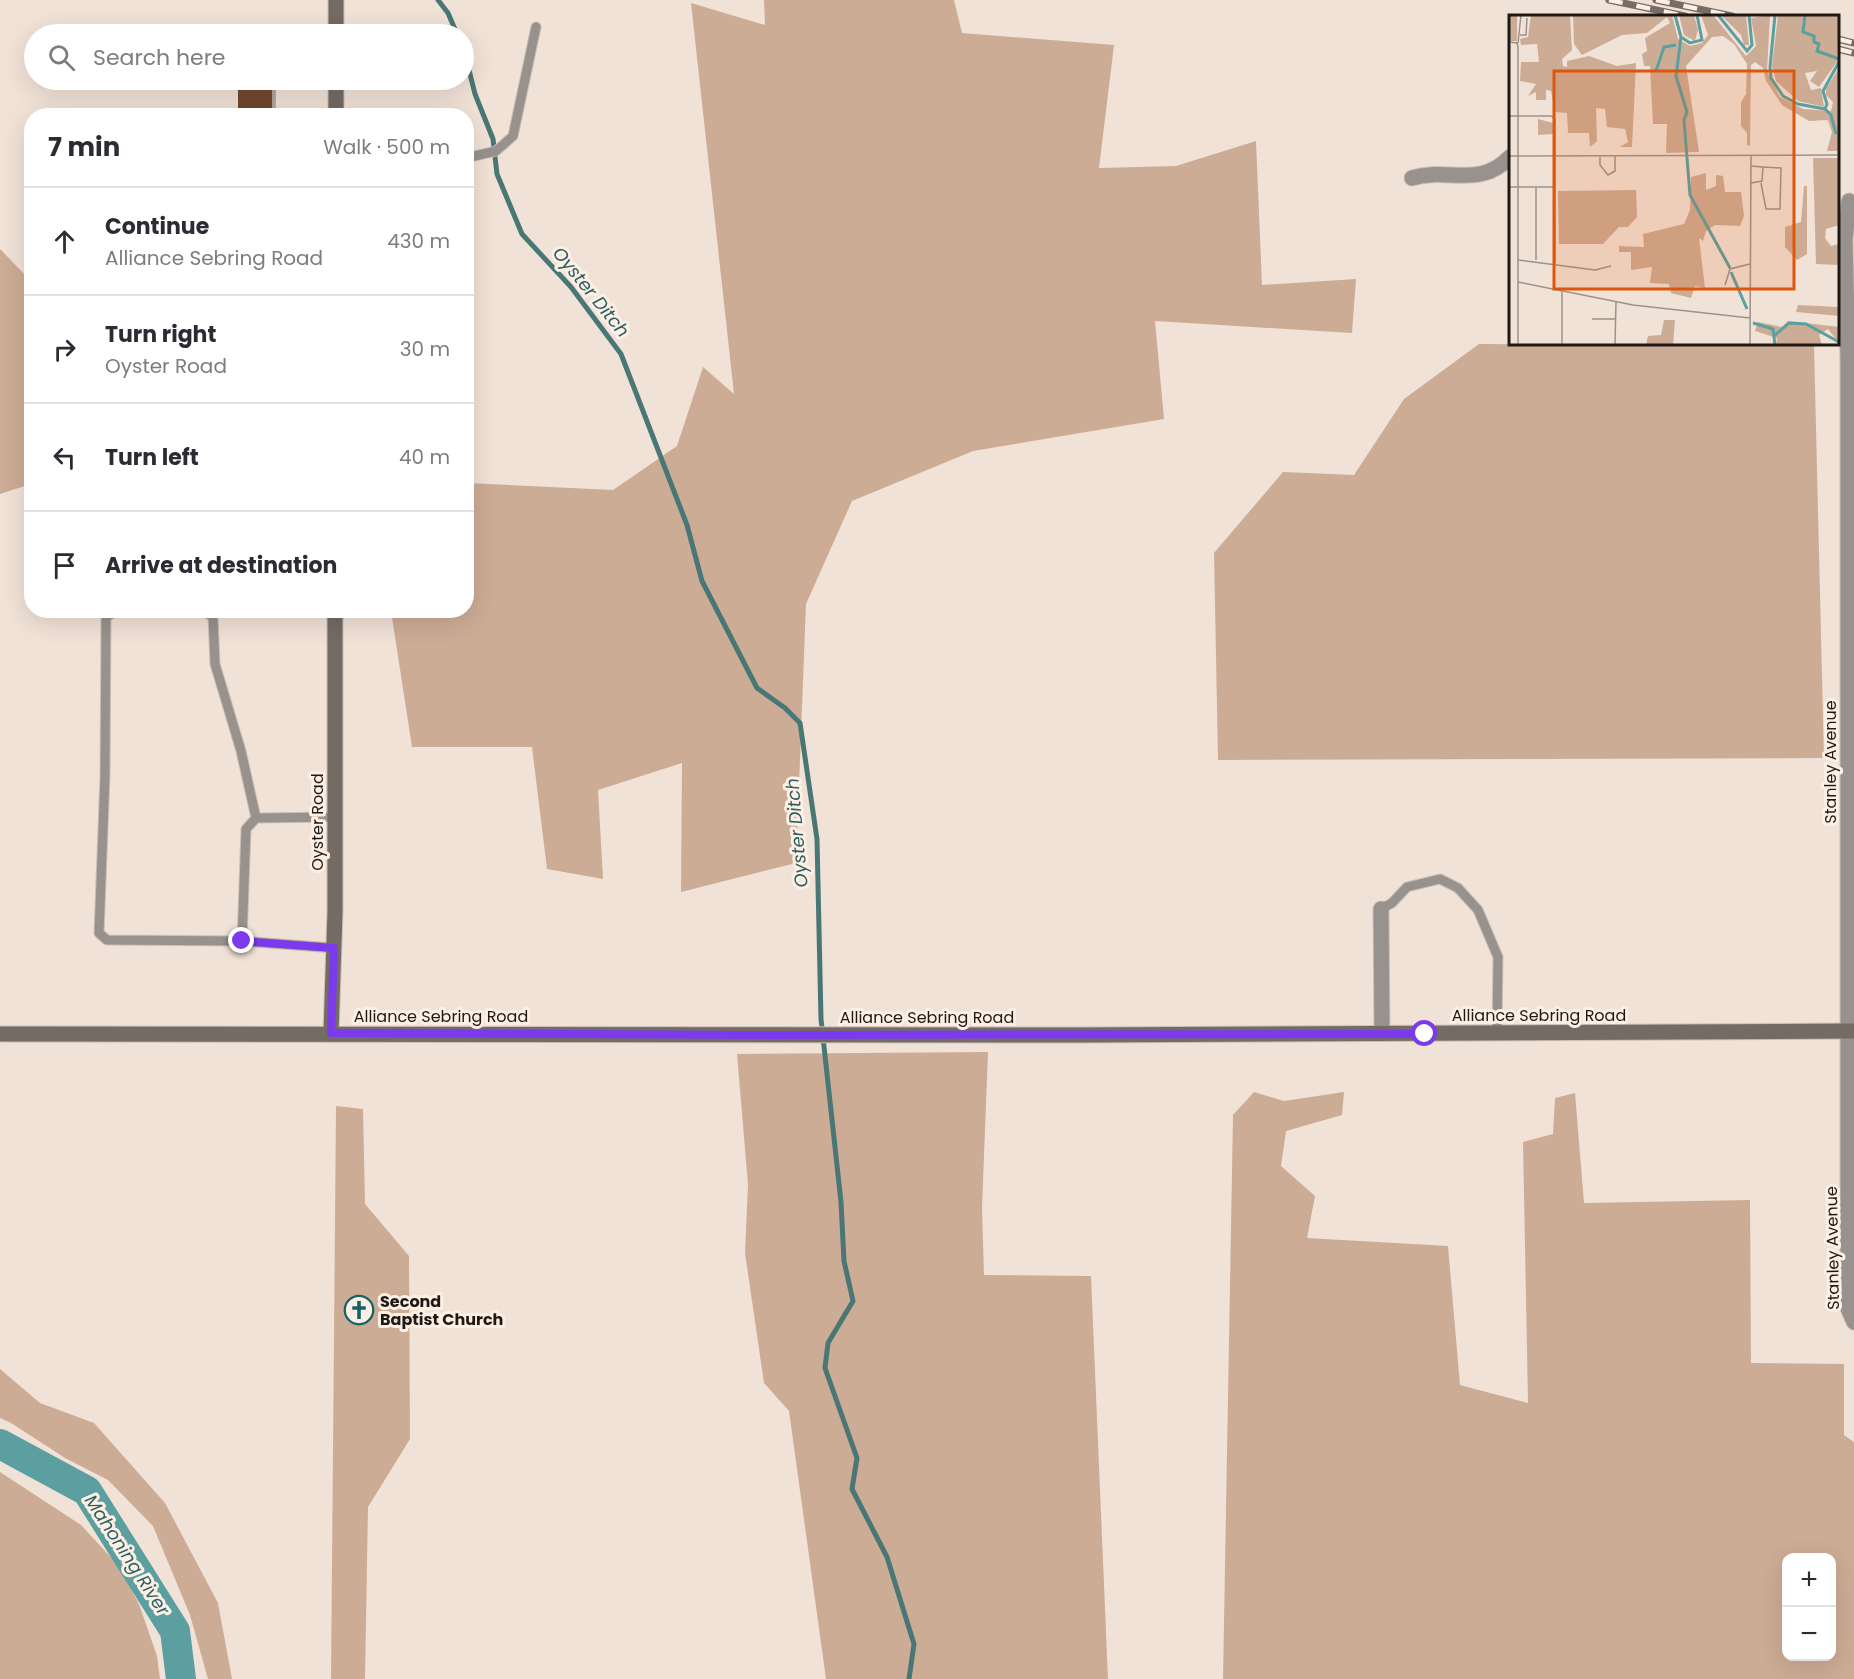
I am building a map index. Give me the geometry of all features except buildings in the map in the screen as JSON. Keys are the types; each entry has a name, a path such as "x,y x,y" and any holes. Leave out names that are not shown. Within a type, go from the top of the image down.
{"street":[{"path":"336,0 336,24"},
{"path":"336,90 336,108"},
{"path":"1412,178 1422,175 1484,174 1494,171 1509,158"},
{"name":"Stanley Avenue","path":"1847,201 1845,240 1851,782 1848,1308 1854,1322"},
{"name":"Oyster Road","path":"331,1033 334,948 336,618"},
{"path":"1381,909 1382,1034"},
{"name":"Alliance Sebring Road","path":"0,1034 1497,1034 1851,1031"}],"lane":[{"path":"474,156 496,151 513,136 536,27"},
{"path":"106,618 105,776 99,933 107,940 242,941 334,948"},
{"path":"213,618 215,664 241,752 256,818"},
{"path":"242,941 246,829 256,818 335,817"},
{"path":"1381,909 1392,903 1407,887 1440,879 1458,888 1478,910 1498,957 1497,1034"}],"shaded area":[{"path":"764,0 954,0 962,33 1114,45 1099,168 1176,166 1256,141 1262,285 1356,279 1352,333 1155,321 1164,419 973,451 852,501 806,604 796,863 681,892 682,763 598,790 603,879 547,869 532,747 412,747 392,618 474,618 474,483 613,490 677,446 703,367 734,394 691,3 765,25"},
{"path":"0,249 24,274 24,486 0,494"},
{"path":"1479,344 1814,345 1824,758 1218,760 1214,553 1283,472 1354,475 1404,399"},
{"path":"988,1052 982,1208 984,1275 1091,1276 1108,1679 826,1679 789,1411 764,1383 745,1253 748,1185 737,1054"},
{"path":"1254,1092 1284,1101 1344,1092 1342,1115 1286,1131 1281,1166 1315,1196 1307,1238 1448,1246 1460,1385 1528,1403 1523,1142 1553,1134 1555,1098 1575,1093 1584,1203 1750,1200 1751,1363 1844,1364 1844,1435 1854,1442 1854,1679 1223,1679 1233,1115"},
{"path":"336,1106 363,1109 365,1204 409,1256 410,1439 368,1507 365,1679 331,1679"},
{"path":"0,1369 40,1403 94,1423 165,1503 218,1603 232,1679 208,1679 190,1615 153,1526 108,1480 65,1458 0,1418"},
{"path":"0,1472 81,1525 118,1565 139,1604 157,1656 160,1679 0,1679"}],"waterway":[{"name":"Oyster Ditch","path":"438,0 453,24"},
{"name":"Oyster Ditch","path":"474,90 493,139 497,174 522,234 571,287 621,354 687,525 702,581 757,688 785,708 800,723 817,839 821,1019 841,1202 844,1261 853,1301 828,1343 825,1368 857,1458 852,1489 887,1557 914,1644 909,1679"},
{"name":"Mahoning River","path":"0,1444 87,1491 175,1631 181,1679"}],"railway":[{"path":"1609,0 1680,15"},
{"path":"1656,0 1727,15"},
{"path":"1839,39 1854,43"},
{"path":"1839,49 1854,53"}],"place":[{"name":"Second Baptist Church","path":"359,1310"}],"route":[{"path":"242,941 334,948 331,1033 390,1035 1425,1034"}]}
